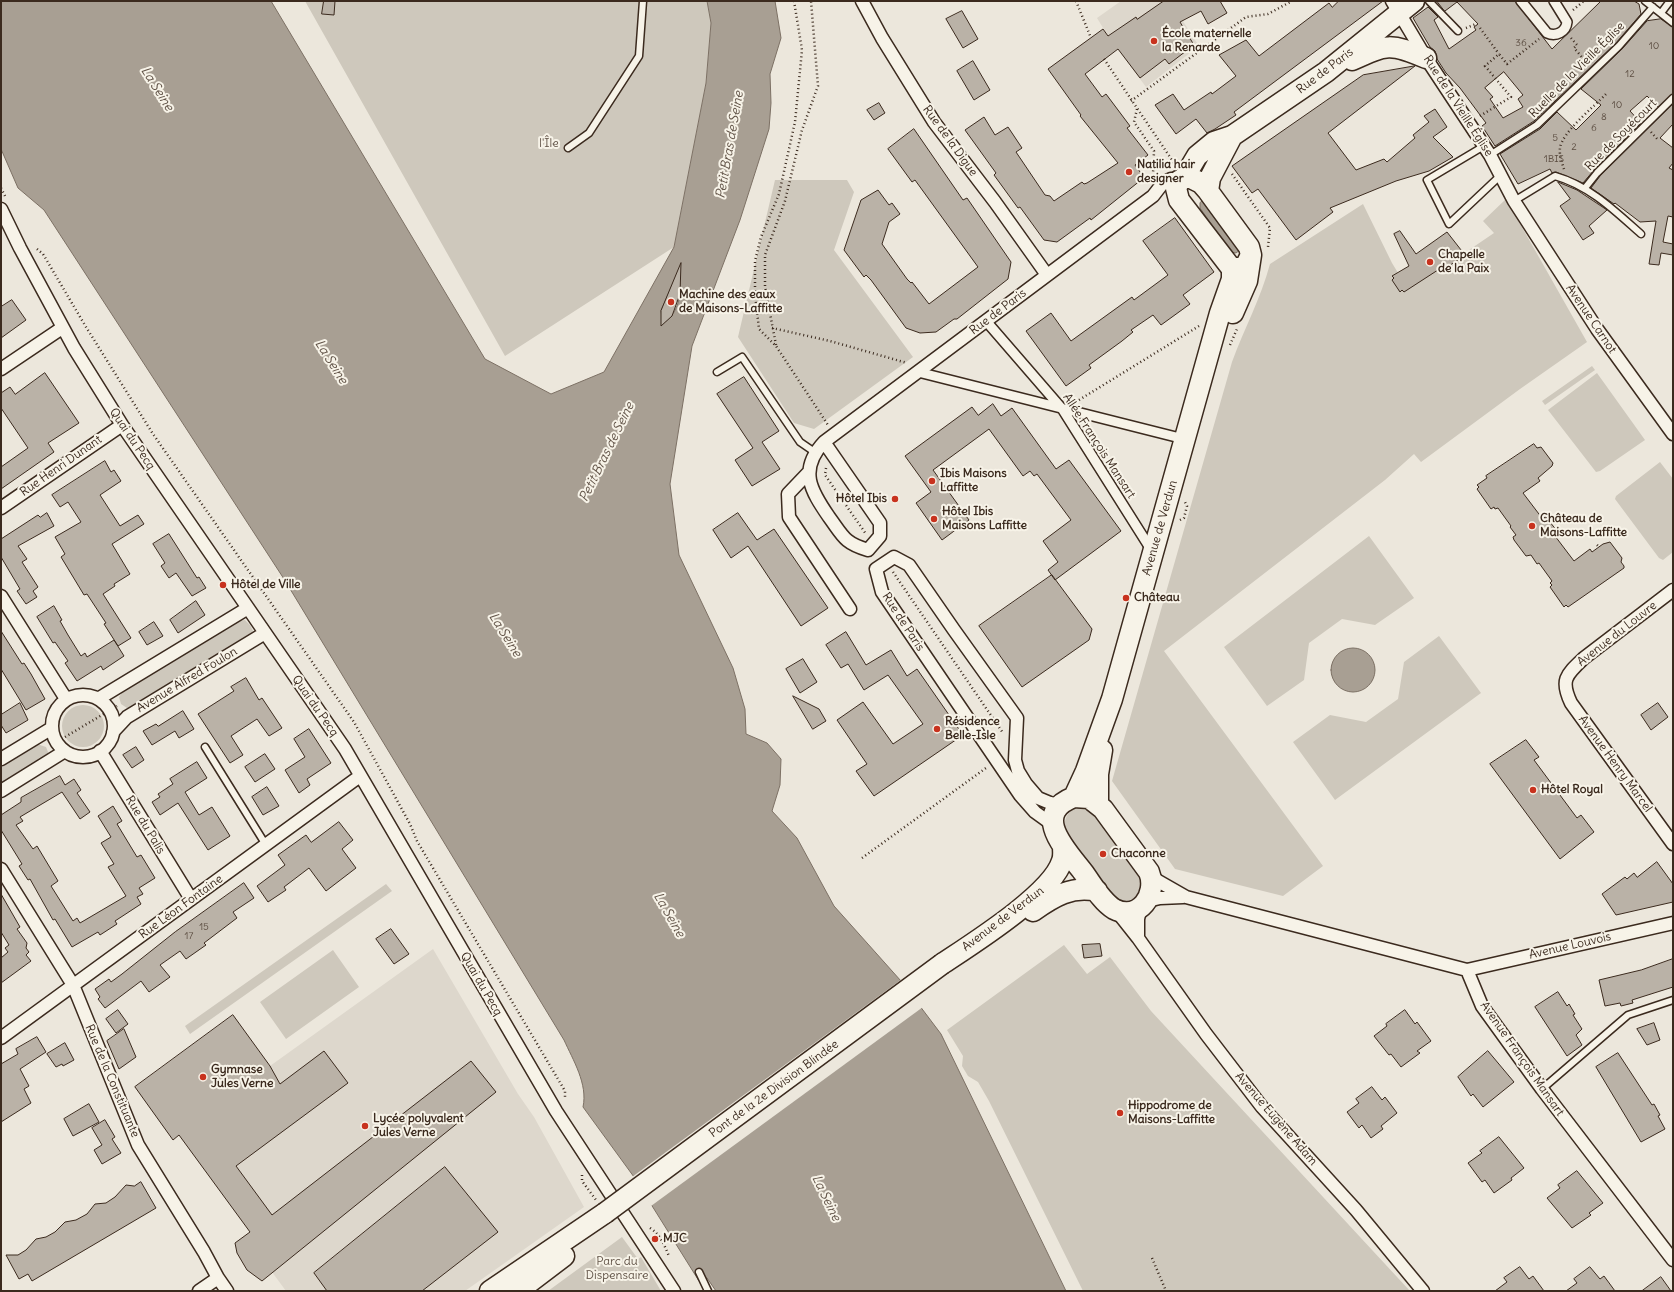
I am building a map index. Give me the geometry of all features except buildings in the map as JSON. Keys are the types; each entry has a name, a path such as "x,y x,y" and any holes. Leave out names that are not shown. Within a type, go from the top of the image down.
{"main road":[{"name":"Rue de Paris","path":"1180,184 1197,156 1214,142 1232,136 1326,72 1402,5"},
{"path":"1326,72 1379,48 1400,47 1426,58"},
{"name":"Rue de Paris","path":"1208,191 1210,178 1232,136"},
{"path":"1194,179 1208,191 1249,247 1259,251 1245,267 1232,269 1183,206 1180,184 1194,179"},
{"name":"Avenue de Verdun","path":"1208,359 1232,315 1259,251"},
{"name":"Avenue de Verdun","path":"1053,825 1055,813 1067,801 1086,771 1112,698 1220,313 1232,278 1232,269"},
{"name":"Avenue de Verdun","path":"1098,804 1098,774 1112,698"},
{"path":"1053,825 1056,836 1063,846 1097,891 1114,908 1129,911 1144,904 1152,888 1151,877 1145,866 1098,804 1089,798 1067,801"},
{"name":"Avenue de Verdun","path":"945,968 1046,887 1062,861 1063,846"},
{"name":"Avenue de Verdun","path":"945,968 1051,899 1063,893 1080,888 1097,891"},
{"name":"Pont de la 2e Division Blindée","path":"612,1215 945,968"},
{"path":"493,1289 612,1215"},
{"path":"518,1291 612,1215"}],"street":[{"name":"Rue de la Digue","path":"862,1 882,38 934,122 995,202 1047,274"},
{"path":"1521,1 1547,33 1556,34 1564,31 1566,19 1554,1"},
{"name":"Rue de la Vieille Église","path":"1402,5 1426,58 1487,151 1514,201"},
{"name":"Rue de Paris","path":"809,472 816,453 824,442 835,433 1153,196 1163,183 1171,179 1180,184"},
{"path":"1153,196 1180,184"},
{"name":"Avenue Carnot","path":"1514,201 1597,328 1673,434"},
{"name":"Quai du Pecq","path":"1,209 62,328 122,425 345,749 556,1111 612,1215 674,1291"},
{"name":"Allée François Mansart","path":"986,321 1063,410 1153,553"},
{"path":"1,369 62,328"},
{"path":"918,372 1063,410 1184,439"},
{"name":"Rue Henri Dunant","path":"1,508 122,425"},
{"path":"809,472 812,490 816,498 846,542 868,550 873,546 880,536 880,523 824,442"},
{"path":"809,472 788,494 789,516 850,609"},
{"path":"885,562 894,557 909,565 954,630 1007,702 1017,718 1013,748 1018,771 1033,794 1044,801 1067,801"},
{"name":"Rue de Paris","path":"885,562 876,569 882,592 1031,809 1053,825"},
{"name":"Avenue du Louvre","path":"1565,681 1570,670 1584,658 1673,590"},
{"path":"1,596 66,699"},
{"path":"98,699 248,608"},
{"name":"Avenue Alfred Foulon","path":"100,752 106,747 113,732 127,717 265,633"},
{"name":"Avenue Henry Marcel","path":"1565,681 1565,691 1571,704 1673,844"},
{"path":"100,752 82,757 65,751 56,742 52,728 52,719 56,710 66,699 80,695 89,695 98,699 110,711 114,722 113,732"},
{"path":"1,758 52,728"},
{"path":"1,791 65,751"},
{"name":"Rue du Palis","path":"100,752 191,899"},
{"name":"Rue Léon Fontaine","path":"1,1038 360,776"},
{"name":"Rue de la Constituante","path":"1,869 73,985 138,1145 227,1291"},
{"path":"1151,877 1186,897 1468,970"},
{"path":"1138,938 1138,919 1144,904 1160,898 1186,897"},
{"name":"Avenue Eugène Adam","path":"1114,908 1138,938 1206,1034 1262,1107 1356,1210 1423,1291"},
{"name":"Avenue Louvois","path":"1468,970 1673,923"},
{"name":"Avenue François Mansart","path":"1468,970 1482,1006 1542,1089 1673,1260"},
{"path":"199,1291 218,1278"}],"lane":[{"path":"568,148 589,133 639,56 643,1"},
{"path":"1429,1 1458,31"},
{"path":"1645,1 1673,23"},
{"path":"1661,13 1670,1"},
{"name":"Ruelle de la Vieille Église","path":"1500,175 1449,224 1427,180 1537,125 1619,46 1653,6"},
{"name":"Rue de Soyécourt","path":"1585,188 1597,173 1673,98"},
{"path":"1514,201 1555,176 1569,180 1585,188 1641,234"},
{"path":"717,372 742,357 800,442 816,453"},
{"path":"205,747 266,845"},
{"path":"1542,1089 1628,1015 1673,1000"},
{"path":"699,1272 708,1291"}],"path":[{"path":"794,1 802,50 795,122 778,194 761,237 755,261 755,294 759,329 776,346 825,422 835,433"},
{"path":"776,346 766,287 765,255 785,201 800,136 818,86 811,1"},
{"path":"1076,1 1091,38"},
{"path":"1131,101 1246,17 1268,14 1292,1"},
{"path":"1480,28 1507,64 1547,33"},
{"path":"1564,31 1577,45 1574,48 1594,71"},
{"path":"1469,123 1512,96 1485,66 1499,54"},
{"path":"1104,59 1137,109 1180,184"},
{"path":"1569,180 1561,162 1560,148 1564,138 1606,94"},
{"path":"1137,109 1134,122 1154,151 1153,181"},
{"path":"1234,177 1270,228 1259,251"},
{"path":"1063,410 1220,313"},
{"path":"772,328 830,341 906,362 918,372"},
{"path":"836,459 825,469 825,475 873,546"},
{"path":"885,562 1013,748"},
{"path":"56,742 110,711"},
{"path":"862,858 996,760"},
{"path":"582,1173 582,1181 612,1215"},
{"path":"1152,1258 1166,1291"}],"shaded area":[{"name":"École maternelle la Renarde","path":"1121,1 1170,1 1199,46 1146,87 1108,36 1097,18"},
{"name":"Lycée polyvalent Jules Verne","path":"433,949 518,1094 534,1117 584,1207 465,1291 286,1291 272,1272 262,1281 247,1270 237,1253 235,1243 262,1223 246,1226 179,1135 270,1066"}],"green space":[{"name":"l'Île","path":"305,1 707,1 711,23 706,83 674,247 505,356"},
{"path":"775,180 847,180 854,192 834,250 913,357 814,429 794,423 738,337"},
{"path":"1506,199 1587,342 1421,462 1414,454 1385,480 1164,651 1323,866 1283,896 1175,869 1112,781 1232,362 1262,289 1270,264 1363,204 1392,263 1406,286 1444,267 1494,233 1483,221"},
{"path":"1592,366 1595,370 1545,405 1542,401"},
{"path":"1597,373 1645,440 1600,471 1596,472 1548,410"},
{"path":"1660,462 1673,479 1673,552 1663,560 1659,558 1615,499 1616,496"},
{"path":"1369,536 1414,598 1375,625 1342,619 1309,643 1304,680 1267,706 1224,647"},
{"path":"245,620 253,631 249,636 131,708 127,708 121,704 119,697 124,690 237,621"},
{"path":"1439,636 1481,693 1335,800 1293,742 1330,715 1366,722 1398,699 1404,662"},
{"path":"79,705 87,705 95,708 101,714 104,726 101,738 95,744 87,747 79,747 71,744 65,738 62,730 62,722 65,714 71,708"},
{"path":"37,744 46,747 48,755 1,786 1,765"},
{"path":"1084,807 1092,811 1141,875 1141,889 1139,894 1132,900 1120,900 1113,898 1065,835 1065,820 1067,816 1073,810"},
{"path":"386,884 392,891 190,1034 185,1026"},
{"name":"Hippodrome de Maisons-Laffitte","path":"1064,945 1087,974 1110,957 1151,1011 1410,1291 1083,1291 989,1101 978,1082 968,1076 962,1066 963,1056 947,1030"},
{"path":"333,950 359,987 286,1039 260,1002"},
{"name":"Parc du Dispensaire","path":"622,1237 638,1259 641,1257 661,1291 548,1291"}],"water":[{"path":"1,1 271,1 485,359 551,394 604,372 674,247 706,83 711,23 707,1 775,1 781,38 770,74 771,103 769,129 740,220 692,346 670,484 679,555 733,668 745,709 746,734 767,743 781,759 780,785 772,811 797,838 834,906 901,981 941,1034 1066,1291 716,1291 707,1278 699,1281 634,1177 583,1107 584,1098 582,1081 564,1040 284,579 44,210 18,188 1,149","holes":["674,282 680,283 679,300 675,311 668,320 663,323 661,311"]},
{"path":"1204,200 1240,250 1236,253 1231,252 1200,208 1200,203"},
{"path":"1349,648 1357,648 1362,649 1369,654 1374,661 1374,679 1369,686 1362,691 1349,692 1341,689 1334,682 1331,674 1331,666 1334,658 1341,651"}],"pier":[{"path":"902,979 923,1007 651,1206 632,1177"}],"place":[{"name":"École maternelle la Renarde","path":"1154,41"},
{"name":"Natilia hair designer","path":"1129,172"},
{"name":"Chapelle de la Paix","path":"1430,262"},
{"name":"Machine des eaux de Maisons-Laffitte","path":"671,302"},
{"name":"Ibis Maisons Laffitte","path":"932,481"},
{"name":"Hôtel Ibis","path":"895,499"},
{"name":"Hôtel Ibis Maisons Laffitte","path":"934,519"},
{"name":"Château de Maisons-Laffitte","path":"1532,526"},
{"name":"Hôtel de Ville","path":"223,585"},
{"name":"Château","path":"1126,598"},
{"name":"Résidence Belle-Isle","path":"937,729"},
{"name":"Hôtel Royal","path":"1533,790"},
{"name":"Chaconne","path":"1103,854"},
{"name":"Gymnase Jules Verne","path":"203,1077"},
{"name":"Hippodrome de Maisons-Laffitte","path":"1120,1113"},
{"name":"Lycée polyvalent Jules Verne","path":"365,1126"},
{"name":"MJC","path":"655,1239"}],"water label":[{"name":"La Seine","path":"157,89"},
{"name":"Petit Bras de Seine","path":"730,145"},
{"name":"La Seine","path":"331,362"},
{"name":"Petit Bras de Seine","path":"607,452"},
{"name":"La Seine","path":"505,635"},
{"name":"La Seine","path":"669,915"},
{"name":"La Seine","path":"826,1198"}]}
